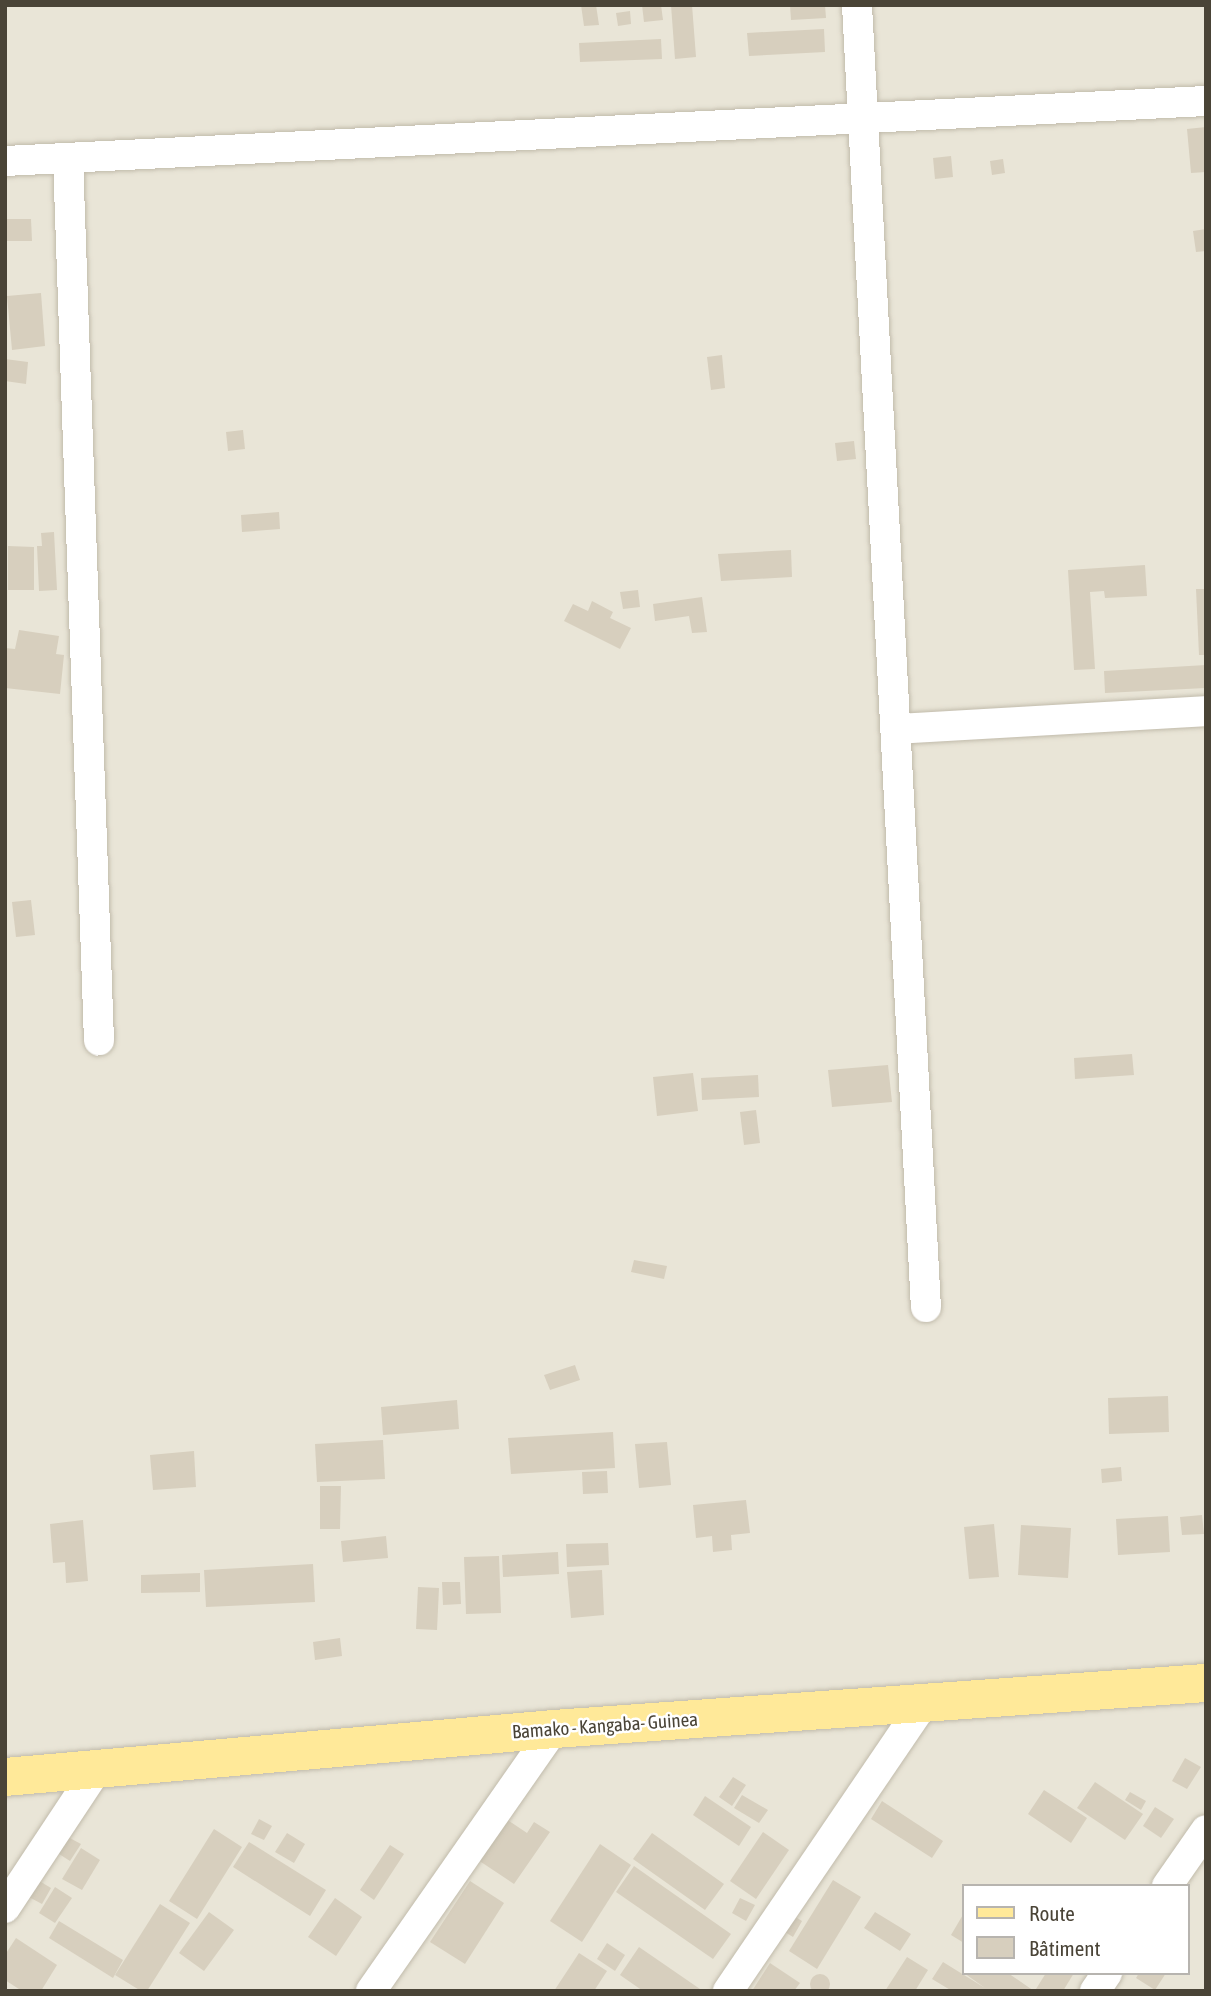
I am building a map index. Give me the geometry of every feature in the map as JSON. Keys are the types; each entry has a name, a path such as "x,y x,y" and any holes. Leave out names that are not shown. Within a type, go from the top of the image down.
{"main road":[{"name":"Bamako - Kangaba- Guinea","path":"5,1777 554,1729 1206,1683"}],"street":[{"path":"857,5 926,1307"},
{"path":"5,161 1206,101"},
{"path":"68,158 99,1040"},
{"path":"896,729 1206,710"},
{"path":"727,1991 924,1703"},
{"path":"371,1991 554,1729"},
{"path":"5,1908 97,1769"},
{"path":"1168,1884 1206,1830"},
{"path":"1095,1991 1106,1975"}],"shaded area":[{"path":"5,5 1206,5 1206,1991 5,1991"}],"building":[{"path":"581,5 596,5 599,25 584,26"},
{"path":"642,5 661,5 663,20 644,22"},
{"path":"671,5 692,5 696,57 675,59"},
{"path":"790,5 825,5 826,18 791,20"},
{"path":"630,11 631,24 618,26 616,13"},
{"path":"824,29 825,52 749,56 747,33"},
{"path":"661,39 662,59 580,62 579,43"},
{"path":"1206,127 1206,172 1191,173 1187,129"},
{"path":"951,156 953,177 935,179 933,158"},
{"path":"1003,159 1005,173 992,175 990,161"},
{"path":"5,219 31,219 32,241 5,241"},
{"path":"1206,229 1206,251 1196,252 1193,231"},
{"path":"41,293 45,346 12,350 7,296"},
{"path":"722,355 725,388 711,390 707,357"},
{"path":"5,359 28,362 26,384 5,381"},
{"path":"243,430 245,449 228,451 226,432"},
{"path":"854,441 856,459 837,461 835,443"},
{"path":"279,512 280,529 242,532 241,515"},
{"path":"54,532 57,590 39,591 37,546 42,546 41,533"},
{"path":"8,546 34,547 34,590 8,590"},
{"path":"791,550 792,577 721,581 718,554"},
{"path":"1145,565 1147,596 1105,598 1104,591 1090,592 1095,669 1074,670 1068,570"},
{"path":"1196,589 1206,589 1206,655 1199,655"},
{"path":"638,590 640,607 623,609 620,592"},
{"path":"702,597 707,632 692,633 689,616 655,621 653,604"},
{"path":"592,601 613,612 610,618 631,628 620,649 564,621 573,604 588,611"},
{"path":"19,630 59,636 56,654 64,655 60,694 5,688 5,648 15,649"},
{"path":"1206,665 1206,688 1105,693 1104,671"},
{"path":"31,900 35,935 16,937 12,902"},
{"path":"1132,1054 1134,1075 1075,1079 1074,1058"},
{"path":"888,1065 892,1102 832,1107 828,1070"},
{"path":"693,1073 698,1111 657,1116 653,1077"},
{"path":"758,1075 759,1097 702,1100 701,1078"},
{"path":"756,1110 760,1143 744,1145 740,1112"},
{"path":"634,1260 667,1266 664,1279 631,1272"},
{"path":"575,1365 580,1380 550,1390 544,1375"},
{"path":"1168,1396 1169,1432 1109,1434 1108,1398"},
{"path":"457,1400 459,1429 383,1435 381,1407"},
{"path":"613,1432 615,1468 511,1474 508,1438"},
{"path":"383,1440 385,1479 317,1482 315,1444"},
{"path":"667,1442 671,1485 639,1488 635,1444"},
{"path":"194,1451 196,1487 153,1490 150,1455"},
{"path":"1121,1467 1122,1481 1102,1483 1101,1469"},
{"path":"607,1471 608,1493 583,1494 582,1472"},
{"path":"320,1486 341,1486 340,1529 320,1529"},
{"path":"746,1500 750,1533 731,1535 732,1550 713,1552 712,1536 696,1538 693,1505"},
{"path":"1202,1515 1204,1534 1182,1535 1180,1517"},
{"path":"1168,1516 1170,1552 1118,1555 1116,1519"},
{"path":"83,1520 88,1581 66,1583 65,1562 53,1563 50,1524"},
{"path":"994,1524 999,1577 969,1579 964,1527"},
{"path":"1021,1525 1071,1528 1068,1578 1018,1575"},
{"path":"386,1536 388,1558 343,1562 341,1541"},
{"path":"608,1543 609,1565 567,1567 566,1544"},
{"path":"558,1552 559,1574 503,1577 502,1555"},
{"path":"499,1556 501,1613 466,1614 464,1557"},
{"path":"313,1564 315,1602 206,1607 204,1570"},
{"path":"602,1570 604,1615 571,1618 567,1572"},
{"path":"200,1573 200,1592 141,1593 141,1575"},
{"path":"442,1582 460,1582 461,1604 443,1605"},
{"path":"418,1587 439,1588 437,1630 416,1629"},
{"path":"340,1638 342,1656 315,1660 313,1642"},
{"path":"1185,1758 1201,1767 1187,1789 1172,1781"},
{"path":"733,1777 746,1785 732,1806 719,1797"},
{"path":"1095,1782 1143,1814 1125,1840 1077,1808"},
{"path":"1044,1790 1087,1818 1071,1843 1028,1814"},
{"path":"1130,1792 1146,1801 1141,1810 1125,1800"},
{"path":"742,1795 768,1810 759,1823 734,1808"},
{"path":"705,1796 751,1827 739,1846 693,1815"},
{"path":"882,1801 943,1841 932,1858 871,1819"},
{"path":"1155,1807 1174,1819 1161,1838 1143,1826"},
{"path":"259,1819 272,1826 264,1840 251,1834"},
{"path":"506,1819 527,1833 534,1822 550,1832 514,1884 478,1860"},
{"path":"214,1829 242,1847 197,1919 169,1901"},
{"path":"763,1832 789,1850 756,1899 730,1881"},
{"path":"287,1833 305,1844 294,1863 275,1852"},
{"path":"652,1833 724,1884 705,1910 633,1859"},
{"path":"66,1836 81,1844 70,1861 56,1852"},
{"path":"249,1842 326,1890 310,1916 233,1867"},
{"path":"600,1844 631,1865 582,1942 550,1921"},
{"path":"390,1845 404,1854 374,1900 360,1890"},
{"path":"81,1848 100,1860 82,1890 62,1879"},
{"path":"634,1866 731,1934 713,1959 616,1892"},
{"path":"36,1879 51,1888 42,1904 27,1896"},
{"path":"833,1880 861,1897 817,1969 789,1951"},
{"path":"470,1881 504,1903 465,1964 430,1942"},
{"path":"55,1887 72,1898 55,1923 39,1913"},
{"path":"335,1898 362,1917 336,1956 308,1937"},
{"path":"740,1898 755,1905 746,1921 732,1913"},
{"path":"160,1904 190,1923 147,1991 141,1991 115,1975"},
{"path":"209,1912 234,1930 204,1971 179,1953"},
{"path":"875,1912 911,1934 900,1951 864,1928"},
{"path":"789,1913 802,1921 793,1937 780,1929"},
{"path":"962,1916 962,1942 951,1935"},
{"path":"59,1921 123,1960 113,1978 49,1938"},
{"path":"16,1938 57,1965 41,1991 22,1991 5,1980 5,1955"},
{"path":"607,1943 625,1955 615,1971 597,1959"},
{"path":"639,1947 700,1989 699,1991 643,1991 620,1975"},
{"path":"579,1953 607,1971 594,1991 554,1991"},
{"path":"907,1957 928,1970 915,1991 885,1991"},
{"path":"943,1962 985,1988 967,1975 1011,1975 1034,1991 952,1991 932,1979"},
{"path":"770,1963 800,1983 794,1991 752,1991"},
{"path":"820,1974 827,1977 830,1984 827,1991 820,1994 813,1991 810,1984 813,1977"},
{"path":"1045,1975 1073,1975 1063,1991 1036,1989"},
{"path":"1138,1975 1165,1975 1155,1990 1136,1978"}]}
